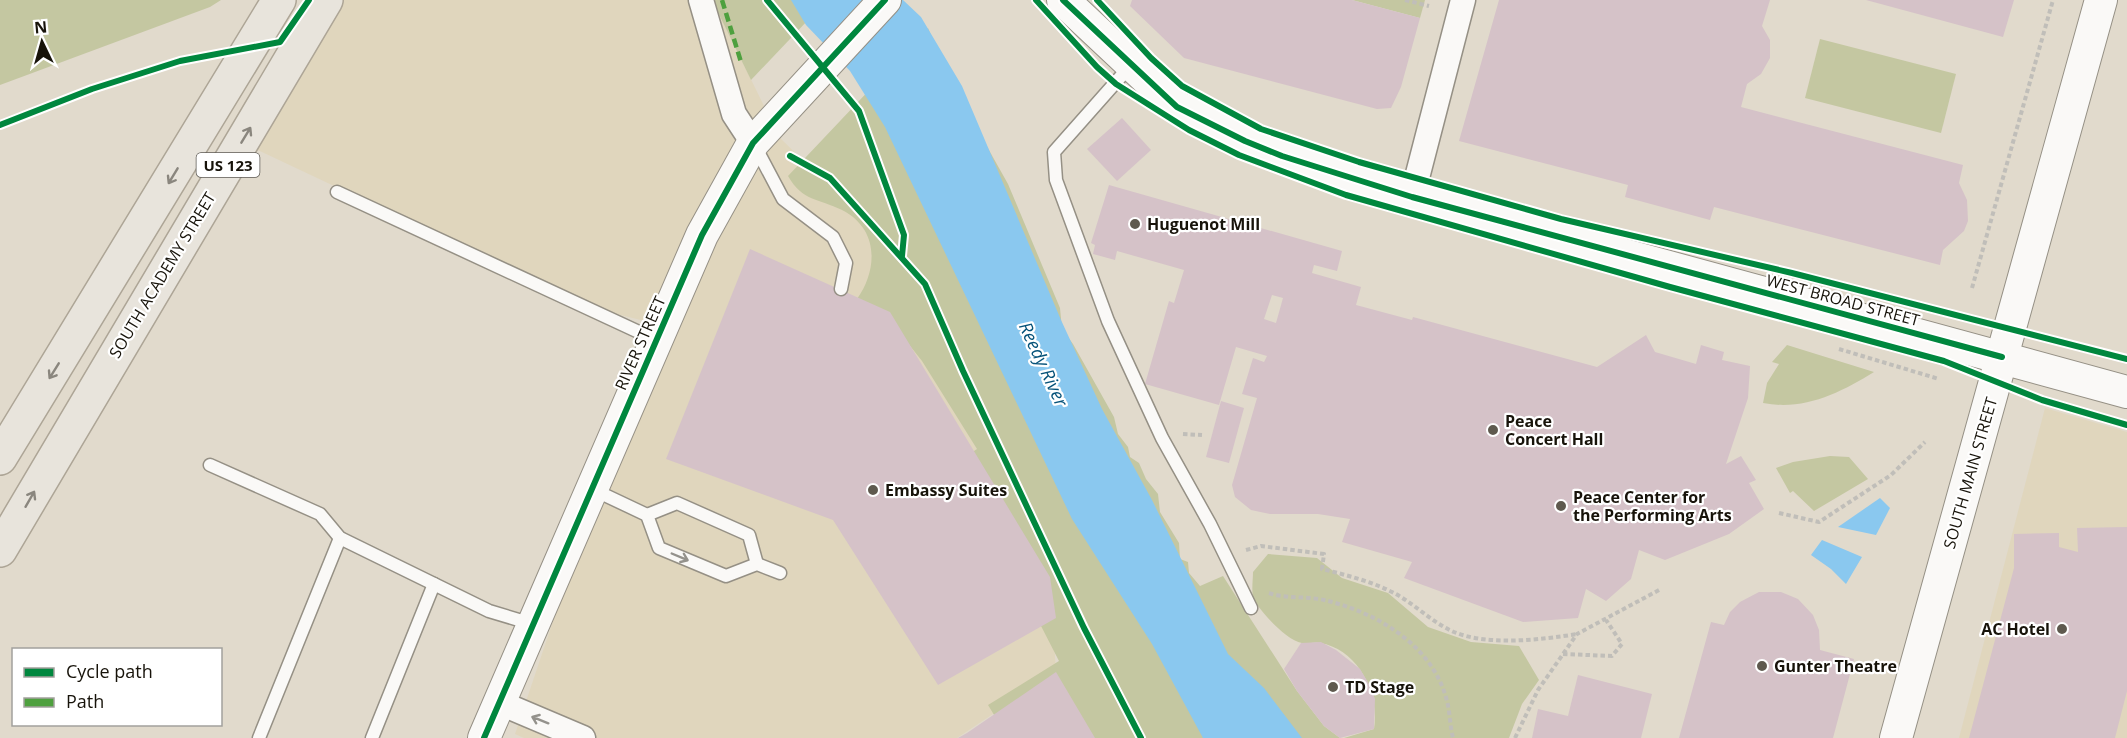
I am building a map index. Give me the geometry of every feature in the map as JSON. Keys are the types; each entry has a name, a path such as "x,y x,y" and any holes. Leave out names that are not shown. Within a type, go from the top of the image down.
{"highway":[{"name":"US 123","path":"0,458 279,0"},
{"name":"SOUTH ACADEMY STREET","path":"0,550 326,0"}],"street":[{"path":"700,0 734,114 753,143"},
{"name":"RIVER STREET","path":"484,738 702,235 753,143 885,0"},
{"name":"WEST BROAD STREET","path":"1063,0 1177,107 1245,141 1313,167 2127,392"},
{"path":"1412,196 1463,0"},
{"name":"SOUTH MAIN STREET","path":"1896,738 2102,0"},
{"path":"498,702 583,738"}],"lane":[{"path":"1131,65 1054,152 1056,180 1108,321 1162,438 1226,556 1251,608"},
{"path":"753,143 783,199 833,237 846,263 841,289"},
{"path":"337,192 656,340"},
{"path":"210,465 320,514 340,538 489,611 532,624"},
{"path":"591,488 647,515 659,548 726,576 757,564 780,573"},
{"path":"647,515 677,503 749,535 757,564"},
{"path":"259,738 340,538"},
{"path":"372,738 434,584"}],"path":[{"path":"1405,0 1430,6"},
{"path":"1972,288 2054,0"},
{"path":"1837,349 1939,379"},
{"path":"1779,513 1819,522 1891,475 1925,442"},
{"path":"1226,556 1261,546 1324,554 1322,569 1354,577 1394,593 1455,632 1497,640 1545,640 1576,634 1661,589"},
{"path":"1265,592 1320,599 1351,606 1375,617 1399,633 1420,653 1436,674 1447,700 1453,738"},
{"path":"1563,654 1612,656 1622,644 1606,620"},
{"path":"1515,738 1538,690 1576,634"}],"shaded area":[{"path":"312,0 712,0 766,110 768,126 855,212 1050,577 1056,672 957,738 524,738 515,734 629,396 666,326 595,309 230,137"},
{"name":"AC Hotel","path":"2045,408 2127,432 2127,738 1959,738"}],"green space":[{"path":"0,0 221,0 210,7 0,85"},
{"path":"712,0 827,0 751,80"},
{"path":"1352,0 1425,0 1420,18"},
{"path":"928,28 953,86 1008,184 1060,308 1062,329 1073,344 1114,417 1118,434 1128,447 1130,457 1139,463 1146,479 1158,494 1160,512 1179,543 1180,559 1188,562 1189,573 1200,586 1223,576 1297,691 1324,726 1340,738 1094,738 999,723 988,705 1059,661 1040,624 968,455 977,449 922,361 903,337 857,299 869,275 871,263 869,239 863,228 842,210 799,191 788,176"},
{"path":"1820,39 1956,74 1941,133 1805,98"},
{"path":"1787,345 1874,372 1835,393 1807,402 1778,405 1763,403 1767,383 1779,364 1772,362"},
{"path":"1830,456 1849,457 1868,479 1814,511 1793,491 1790,493 1776,468 1793,462"},
{"path":"1268,554 1317,558 1342,578 1388,593 1428,627 1471,642 1519,646 1539,680 1522,704 1509,738 1344,738 1374,729 1375,716 1370,688 1364,675 1345,654 1320,643 1296,641 1268,619 1254,600 1253,572"}],"water":[{"name":"Reedy River","path":"791,0 903,0 921,17 962,86 1061,320 1102,409 1152,500 1228,654 1264,688 1302,738 1203,738 1152,644 1072,519 885,127 850,71 806,25"},
{"path":"1880,498 1890,508 1876,535 1838,527"},
{"path":"1822,540 1862,557 1846,584 1831,569 1811,555"}],"building":[{"path":"1132,0 1352,0 1420,18 1401,87 1391,108 1377,109 1184,58 1130,6"},
{"path":"1499,0 1770,0 1762,26 1770,40 1770,58 1761,74 1747,84 1741,107 1963,165 1959,183 1967,200 1968,221 1964,231 1943,250 1940,265 1714,207 1710,220 1625,197 1628,185 1459,141"},
{"path":"1866,0 2014,0 2003,37"},
{"path":"1122,118 1151,150 1117,181 1087,149"},
{"name":"Peace Concert Hall","path":"1109,185 1342,251 1337,271 1314,265 1312,273 1361,287 1356,305 1412,320 1413,317 1597,367 1646,335 1655,352 1696,364 1701,345 1724,352 1722,360 1750,366 1748,398 1726,464 1741,456 1756,480 1749,483 1764,509 1729,534 1665,560 1639,550 1631,579 1606,601 1586,589 1578,618 1523,622 1404,578 1412,562 1342,542 1350,519 1318,514 1270,514 1251,510 1235,497 1232,485 1257,398 1242,394 1253,358 1264,362 1267,356 1236,347 1219,405 1145,384 1169,301 1174,303 1184,270 1117,251 1115,260 1093,254 1095,245 1091,243","holes":["1272,295 1283,298 1276,323 1264,319"]},
{"name":"Embassy Suites","path":"750,249 890,312 1050,577 1056,618 938,685 833,520 666,459"},
{"path":"1221,401 1244,408 1229,463 1206,457"},
{"name":"AC Hotel","path":"2127,527 2127,691 2115,738 1969,738 2014,568 2014,534 2059,533 2059,547 2078,552 2077,528"},
{"name":"Gunter Theatre","path":"1759,592 1781,592 1798,599 1813,615 1819,630 1820,650 1854,659 1833,738 1679,738 1711,622 1724,625 1730,612 1740,602"},
{"name":"TD Stage","path":"1321,642 1336,650 1360,669 1375,699 1374,729 1340,738 1324,726 1297,691 1284,669 1301,643"},
{"path":"1056,672 1095,738 958,738 967,733"},
{"path":"1578,675 1652,694 1641,738 1532,738 1538,709 1568,716"}],"marked path":[{"path":"722,0 741,62"}],"cycle path":[{"path":"0,125 92,89 180,61 280,42 309,0"},
{"path":"767,0 859,111 904,235 902,256"},
{"path":"484,738 702,235 753,143 885,0"},
{"path":"1036,0 1097,67 1116,84 1189,130 1239,155 1346,195 1670,287 1944,361 2042,400 2127,425"},
{"path":"1063,0 1177,107 1245,141 1282,156 1412,197 2002,357"},
{"path":"1097,0 1151,58 1182,86 1261,129 1359,162 1561,219 1792,273 2127,359"},
{"path":"790,156 830,178 925,284 963,371 1084,628 1141,738"}],"place":[{"name":"Huguenot Mill","path":"1135,224"},
{"name":"Peace Concert Hall","path":"1493,430"},
{"name":"Embassy Suites","path":"873,490"},
{"name":"Peace Center for the Performing Arts","path":"1561,506"},
{"name":"AC Hotel","path":"2062,629"},
{"name":"Gunter Theatre","path":"1762,666"},
{"name":"TD Stage","path":"1333,687"}]}
